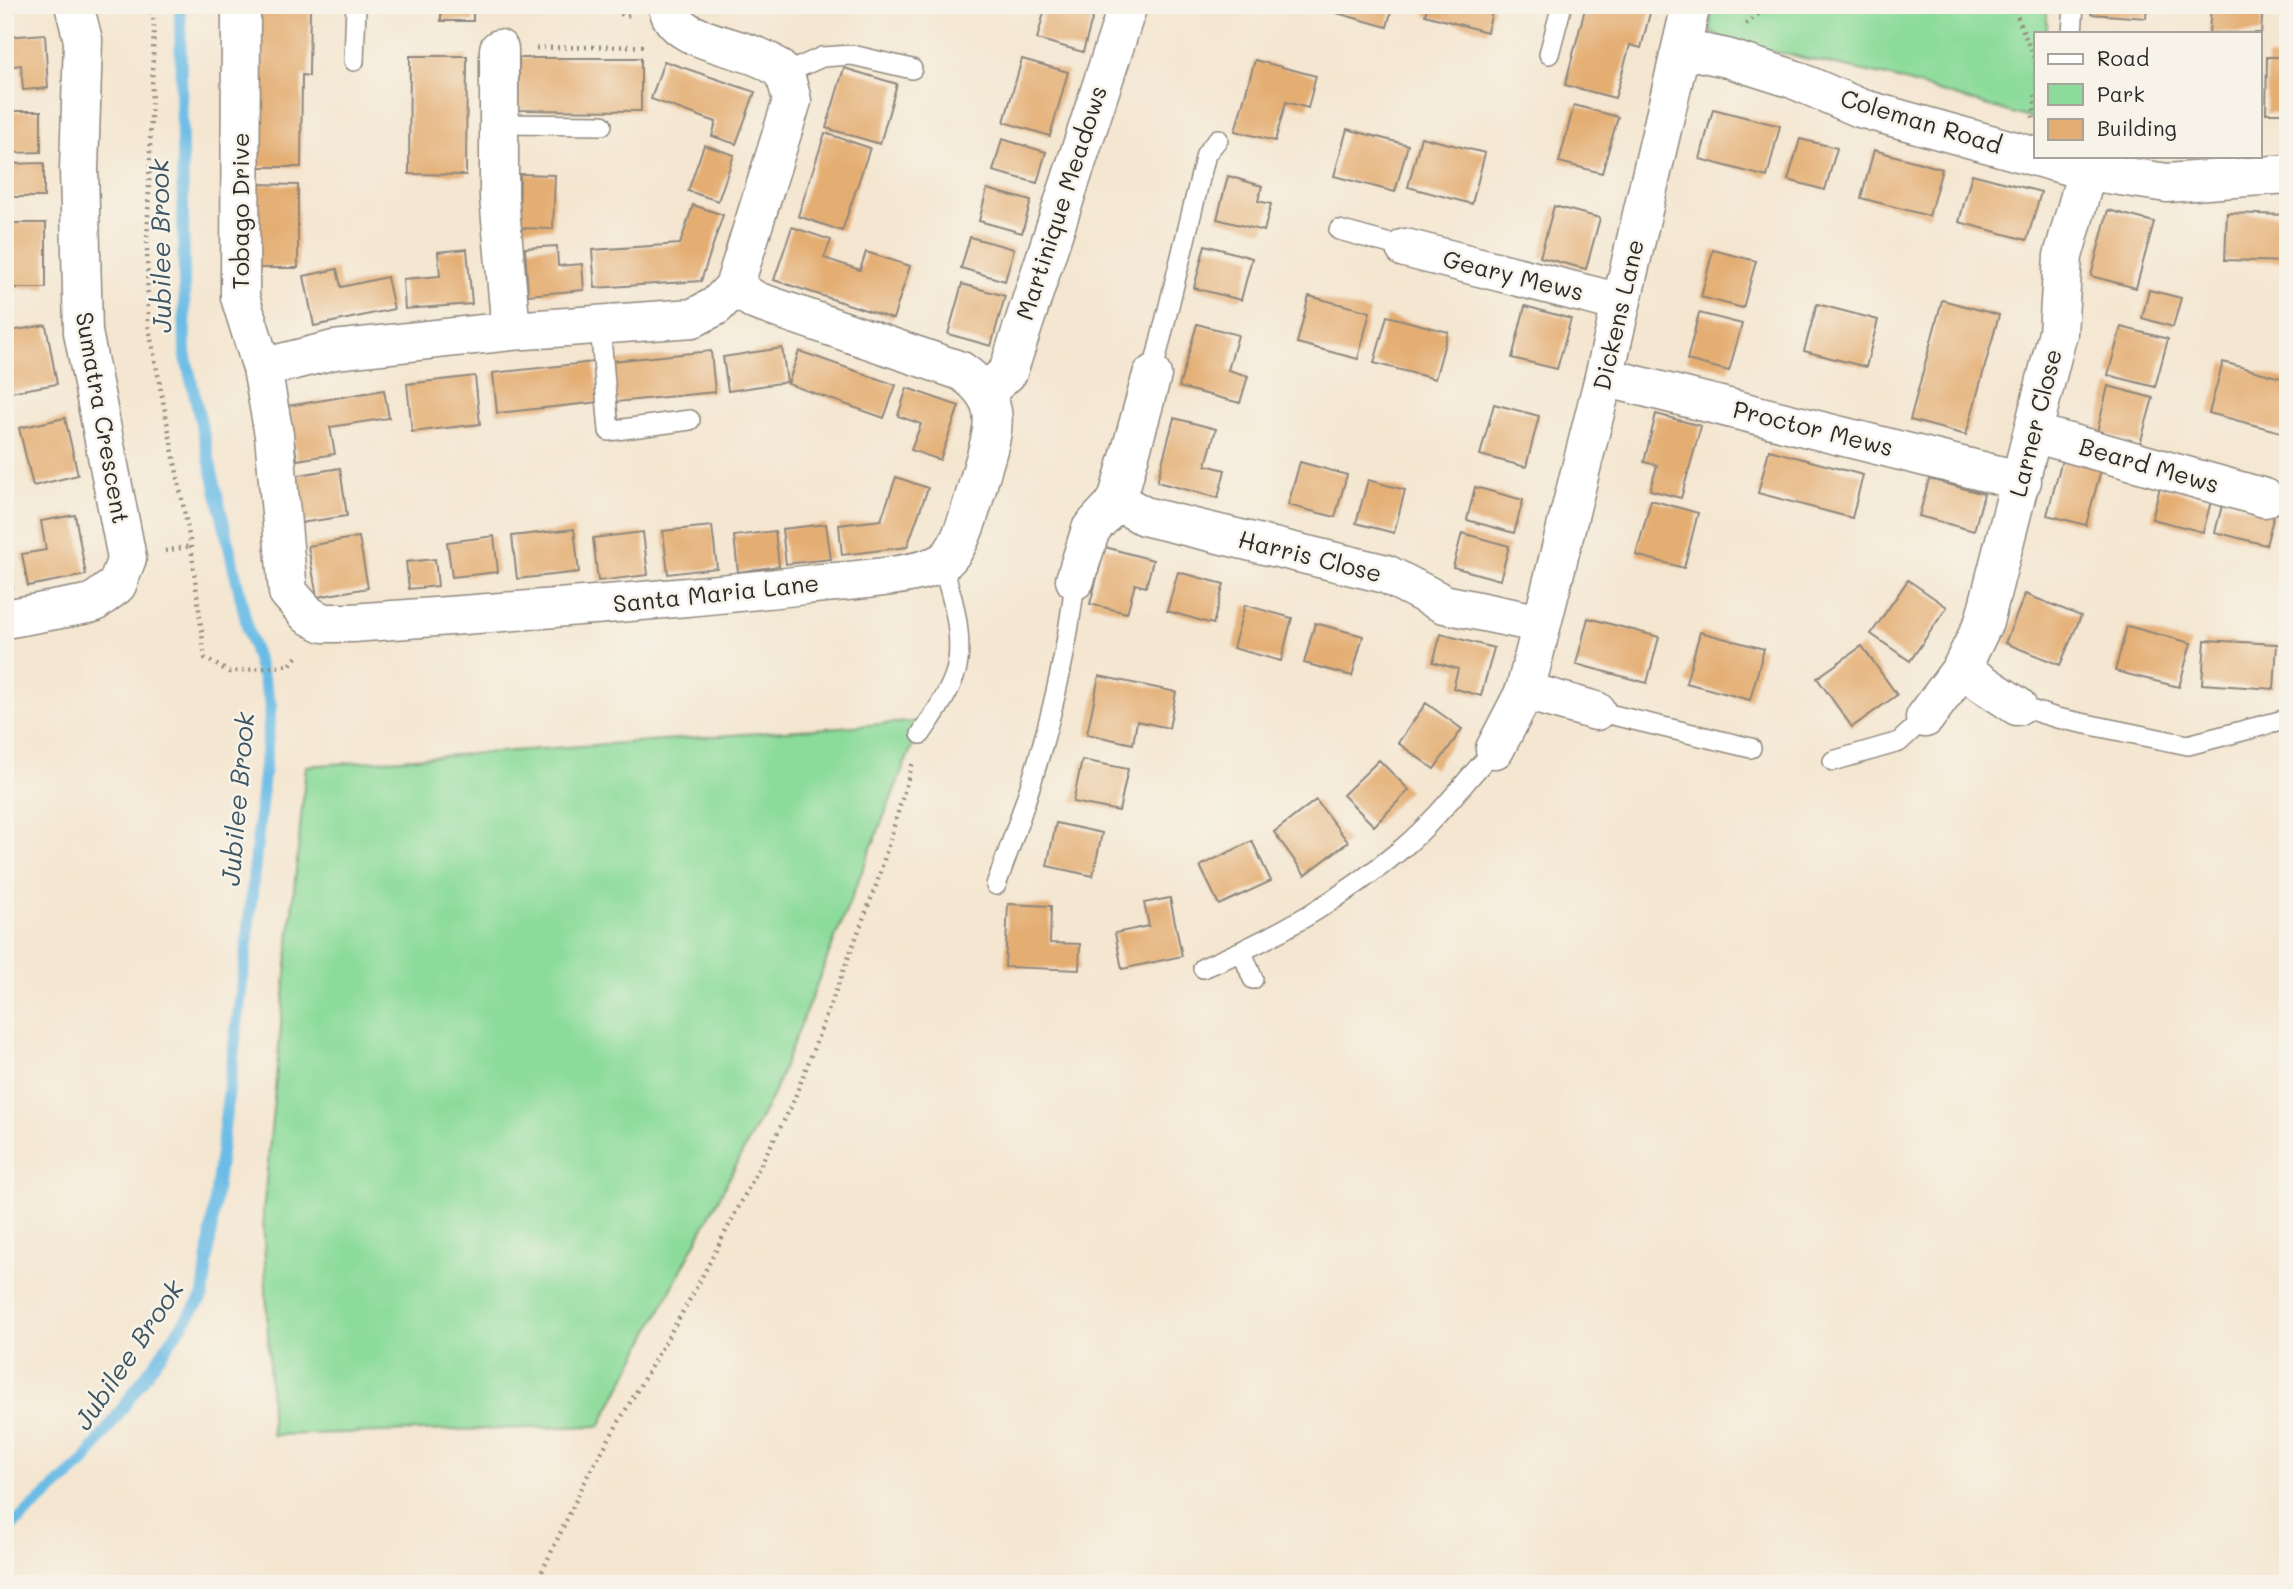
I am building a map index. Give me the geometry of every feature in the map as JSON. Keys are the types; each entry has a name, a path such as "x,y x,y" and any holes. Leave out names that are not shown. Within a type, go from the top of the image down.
{"street":[{"name":"Sumatra Crescent","path":"5,619 93,603 117,585 127,558 83,332 79,169 83,40 74,5"},
{"name":"Tobago Drive","path":"241,5 240,297 262,368 274,435 288,592 307,615"},
{"path":"262,368 334,350 511,331 693,318 716,306 734,288 792,101 784,74 764,58 717,44 685,29 669,12 668,5"},
{"name":"Martinique Meadows","path":"985,393 1009,372 1128,5"},
{"name":"Dickens Lane","path":"1495,748 1525,691 1604,377 1691,5"},
{"name":"Coleman Road","path":"1683,48 1793,79 1860,108 2034,154"},
{"path":"499,49 499,197 511,331"},
{"name":"Coleman Road","path":"2049,158 2167,183 2234,166 2288,174"},
{"name":"Larner Close","path":"1925,718 1961,669 1984,622 2022,481 2058,334 2068,163"},
{"name":"Geary Mews","path":"1405,248 1621,303"},
{"path":"734,288 756,301 961,371 977,382 993,411 994,432 957,548 941,563"},
{"path":"1075,580 1091,529 1117,501 1152,375"},
{"name":"Proctor Mews","path":"1604,377 2022,481"},
{"name":"Beard Mews","path":"2033,433 2265,498"},
{"name":"Harris Close","path":"1117,501 1144,516 1386,574 1444,604 1542,624"},
{"name":"Santa Maria Lane","path":"307,615 323,623 351,623 660,601 900,574 941,563"},
{"path":"1961,669 2017,706"},
{"path":"1525,691 1596,711"}],"lane":[{"path":"354,61 356,5"},
{"path":"1549,54 1562,5"},
{"path":"2072,32 2074,5"},
{"path":"784,74 821,57 852,55 912,69"},
{"path":"499,124 602,125"},
{"path":"1152,375 1206,154 1218,139"},
{"path":"1339,230 1405,248"},
{"path":"600,325 609,431 690,420"},
{"path":"921,734 942,703 958,662 954,599 941,563"},
{"path":"996,885 1030,792 1070,634 1075,580"},
{"path":"2017,706 2057,718 2188,745 2288,719"},
{"path":"1596,711 1751,748"},
{"name":"Larner Close","path":"1833,761 1899,742 1925,718"},
{"path":"1203,968 1242,952 1309,915 1405,847 1495,748"},
{"path":"1242,952 1253,979"}],"path":[{"path":"149,5 154,21 147,248 148,323 191,546 205,659 229,672 290,665"},
{"path":"2010,5 2016,13 2034,58"},
{"path":"499,49 649,46"},
{"path":"536,1584 588,1475 693,1294 792,1105 877,883 921,734"}],"green space":[{"path":"1711,5 2047,5 2047,32 2034,32 2034,119 1887,76 1734,43 1710,32"},
{"path":"922,721 773,1094 600,1426 272,1435 263,1213 306,766"}],"building":[{"path":"255,5 310,5 309,76 302,75 301,167 252,167"},
{"path":"441,5 473,5 473,21 441,21"},
{"path":"1046,5 1096,5 1083,52 1037,39"},
{"path":"1308,5 1393,5 1387,27"},
{"path":"1428,5 1494,5 1487,32 1425,15"},
{"path":"1586,5 1635,5 1651,9 1641,48 1630,45 1615,98 1565,85"},
{"path":"2092,5 2147,5 2146,18 2091,14"},
{"path":"2211,5 2263,5 2261,32 2209,32"},
{"path":"45,34 48,88 23,90 21,65 5,67 5,37"},
{"path":"410,56 467,56 466,175 409,174"},
{"path":"2267,57 2288,57 2288,113 2266,113"},
{"path":"519,58 641,58 641,111 518,110"},
{"path":"1022,59 1068,72 1050,136 1004,122"},
{"path":"1255,60 1316,76 1308,108 1286,102 1275,141 1235,131"},
{"path":"664,61 755,92 736,144 712,136 716,122 651,99"},
{"path":"844,68 897,84 880,144 826,128"},
{"path":"1574,105 1618,117 1602,173 1559,162"},
{"path":"1713,109 1780,126 1767,177 1700,159"},
{"path":"11,111 41,111 41,152 11,153"},
{"path":"1347,129 1408,145 1395,192 1334,176"},
{"path":"825,133 870,148 842,231 798,216"},
{"path":"1421,137 1485,153 1472,204 1408,187"},
{"path":"1002,139 1046,152 1037,183 993,171"},
{"path":"1800,139 1837,148 1825,190 1788,180"},
{"path":"704,145 734,155 718,201 688,191"},
{"path":"1874,150 1942,169 1929,216 1861,198"},
{"path":"44,163 44,197 5,197 5,164"},
{"path":"520,174 555,175 553,229 519,228"},
{"path":"1972,174 2041,192 2027,240 1959,222"},
{"path":"1228,176 1262,186 1258,201 1271,204 1264,231 1217,219"},
{"path":"256,184 298,185 298,268 255,268"},
{"path":"987,189 1031,201 1022,233 979,221"},
{"path":"693,205 723,215 701,281 595,288 592,250 680,244"},
{"path":"1554,206 1600,218 1586,269 1540,257"},
{"path":"2108,210 2154,222 2136,288 2091,276"},
{"path":"2227,213 2288,215 2288,262 2225,260"},
{"path":"5,223 46,223 46,288 5,288"},
{"path":"792,227 831,240 824,258 860,270 866,252 910,266 893,319 774,280"},
{"path":"970,237 1014,249 1005,281 961,268"},
{"path":"1205,245 1252,258 1241,300 1194,288"},
{"path":"557,246 558,266 582,264 584,290 528,295 525,248"},
{"path":"467,249 472,304 405,309 403,279 440,276 438,252"},
{"path":"1713,250 1756,261 1743,308 1701,297"},
{"path":"337,269 341,287 387,277 394,309 314,326 304,276"},
{"path":"962,284 1005,296 991,346 948,334"},
{"path":"2149,290 2181,298 2173,327 2142,318"},
{"path":"1309,296 1370,312 1358,359 1297,343"},
{"path":"1942,300 1999,315 1966,435 1910,420"},
{"path":"1817,304 1878,320 1866,367 1804,351"},
{"path":"1525,306 1571,319 1557,369 1512,358"},
{"path":"1699,313 1742,324 1729,371 1687,360"},
{"path":"1387,316 1448,332 1435,379 1374,363"},
{"path":"1197,324 1238,335 1228,370 1248,376 1240,403 1179,387"},
{"path":"46,325 57,384 10,392 5,365 5,332"},
{"path":"2121,327 2168,339 2155,387 2108,375"},
{"path":"782,348 787,382 728,391 723,357"},
{"path":"711,351 715,392 616,402 612,361"},
{"path":"799,351 896,385 884,418 788,384"},
{"path":"594,362 599,402 497,413 493,373"},
{"path":"2223,362 2288,380 2288,434 2209,413"},
{"path":"475,376 480,424 412,432 407,384"},
{"path":"2108,386 2153,398 2140,444 2097,432"},
{"path":"907,388 959,406 940,460 911,450 921,424 898,416"},
{"path":"384,390 389,418 330,427 335,454 297,460 288,406"},
{"path":"1494,404 1539,416 1526,467 1480,455"},
{"path":"1656,414 1701,426 1681,498 1650,490 1657,465 1644,462"},
{"path":"65,418 78,475 33,486 19,428"},
{"path":"1174,418 1216,429 1206,465 1225,470 1218,498 1157,482"},
{"path":"1769,450 1863,475 1852,518 1758,493"},
{"path":"2063,456 2102,466 2086,525 2047,515"},
{"path":"1300,462 1347,475 1335,517 1288,505"},
{"path":"340,468 347,516 300,523 293,476"},
{"path":"896,477 928,488 907,547 842,555 839,525 881,520"},
{"path":"1929,479 1984,494 1974,531 1919,516"},
{"path":"1368,480 1405,490 1394,533 1356,523"},
{"path":"1475,487 1523,500 1514,533 1467,520"},
{"path":"2160,487 2211,501 2203,532 2152,519"},
{"path":"1651,500 1698,513 1684,568 1636,555"},
{"path":"2223,502 2274,515 2266,545 2215,532"},
{"path":"75,515 86,575 28,586 22,554 46,550 41,521"},
{"path":"826,524 831,559 786,564 782,529"},
{"path":"712,526 717,568 668,574 663,531"},
{"path":"574,529 579,572 517,579 512,536"},
{"path":"775,531 779,566 738,572 734,536"},
{"path":"643,532 648,575 598,581 593,538"},
{"path":"1462,533 1509,546 1500,580 1453,567"},
{"path":"494,536 498,572 452,577 447,542"},
{"path":"359,537 368,588 317,597 308,546"},
{"path":"1105,547 1153,560 1146,587 1135,584 1127,613 1090,604"},
{"path":"5,556 13,588 5,590"},
{"path":"435,559 438,586 409,589 406,562"},
{"path":"1178,572 1224,584 1213,624 1167,611"},
{"path":"1908,580 1947,607 1910,661 1871,634"},
{"path":"2025,594 2081,616 2060,665 2005,643"},
{"path":"1245,605 1292,618 1281,661 1233,648"},
{"path":"1588,618 1659,637 1647,683 1576,664"},
{"path":"1315,623 1363,636 1352,676 1304,663"},
{"path":"2127,626 2191,643 2179,687 2115,671"},
{"path":"1700,632 1764,649 1750,700 1686,683"},
{"path":"1441,634 1494,648 1481,696 1453,688 1458,669 1433,662"},
{"path":"2205,640 2277,644 2274,689 2202,684"},
{"path":"1862,646 1897,695 1852,727 1817,678"},
{"path":"1099,676 1176,692 1169,728 1137,721 1133,744 1087,734"},
{"path":"1426,703 1462,729 1434,769 1398,743"},
{"path":"1082,760 1128,769 1119,811 1073,802"},
{"path":"1379,760 1409,790 1374,826 1343,795"},
{"path":"1316,800 1348,842 1305,875 1274,832"},
{"path":"1056,823 1102,833 1093,876 1047,866"},
{"path":"1252,841 1271,881 1219,905 1200,866"},
{"path":"1170,898 1182,956 1122,969 1115,933 1149,926 1144,903"},
{"path":"1008,904 1051,906 1050,943 1080,944 1079,970 1005,967"}],"waterway":[{"name":"Jubilee Brook","path":"5,1532 83,1463 203,1296 246,952 271,705 248,630 185,353 180,5"}]}
